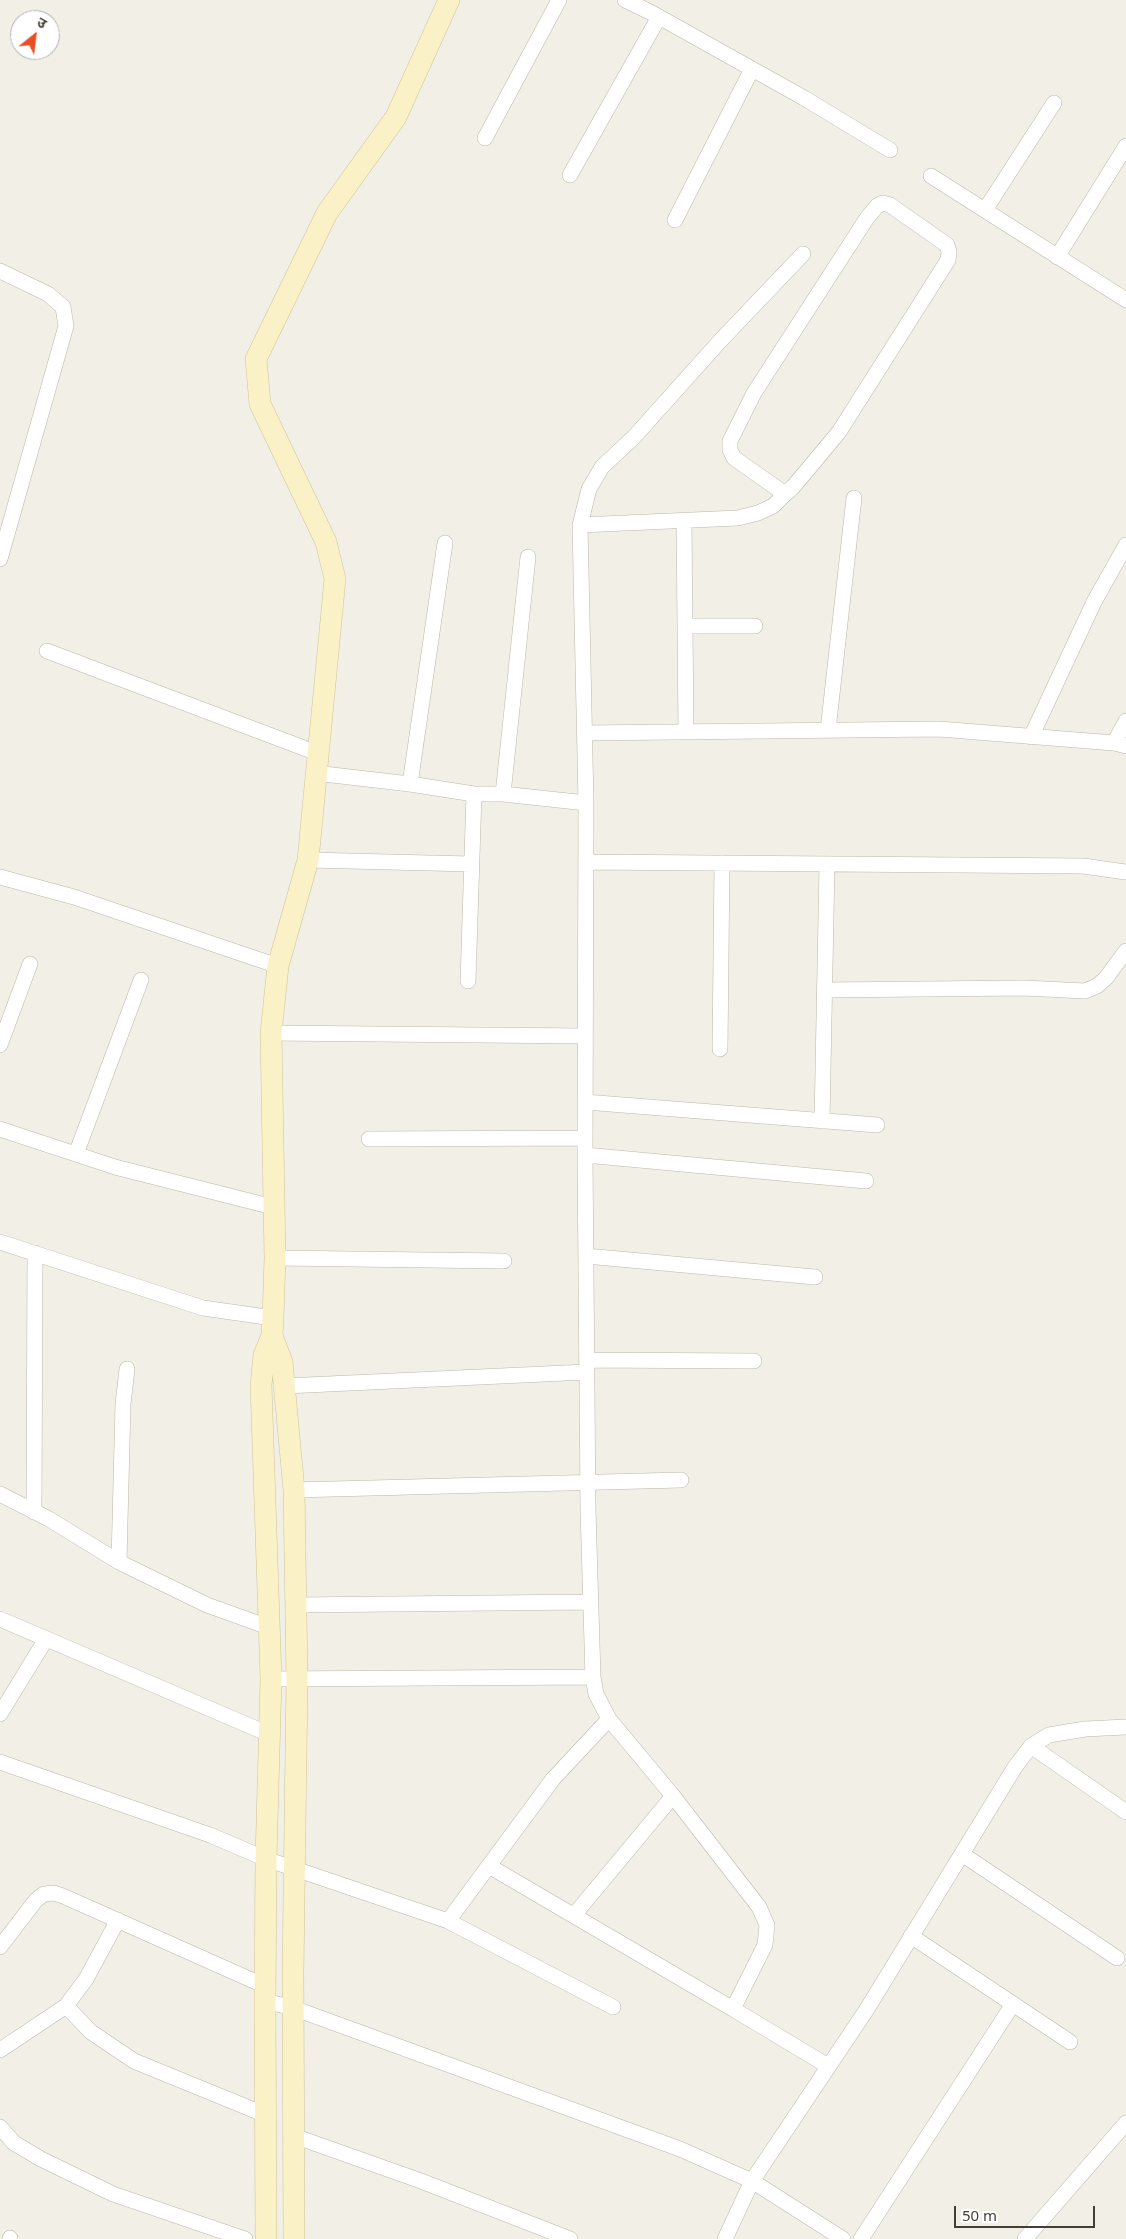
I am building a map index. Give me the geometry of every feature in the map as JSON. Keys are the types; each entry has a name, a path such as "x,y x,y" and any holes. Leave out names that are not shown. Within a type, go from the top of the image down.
{"street":[{"path":"266,2239 266,1859 271,1734 271,1679 261,1385 264,1356 273,1327 275,1258 271,1033 278,966 308,860 335,579 326,542 260,404 256,359 327,213 396,117 449,0"},
{"path":"485,138 559,0"},
{"path":"625,0 752,69 890,150"},
{"path":"570,175 659,17"},
{"path":"675,220 752,69"},
{"path":"985,210 1054,103"},
{"path":"1057,256 1126,146"},
{"path":"931,176 1126,300"},
{"path":"580,525 738,518 758,513 773,506 785,494 839,432 948,260 949,252 946,244 890,204 883,203 877,206 868,218 754,393 730,441 730,450 734,458 785,494"},
{"path":"733,2010 765,1945 767,1925 759,1907 673,1796 609,1719 596,1694 593,1677 588,1481 585,1155 586,803 580,525 589,489 602,467 634,437 720,341 803,254"},
{"path":"0,271 48,294 63,306 66,326 0,559"},
{"path":"828,730 854,498"},
{"path":"684,521 686,732"},
{"path":"410,784 445,544"},
{"path":"1031,737 1094,602 1126,545"},
{"path":"504,794 528,557"},
{"path":"685,626 755,626"},
{"path":"47,651 316,763 410,784 474,794 504,794 586,803"},
{"path":"585,733 939,729 1120,745 1126,721"},
{"path":"468,981 474,794"},
{"path":"308,860 472,864"},
{"path":"586,862 1083,866 1126,872"},
{"path":"720,1049 722,863"},
{"path":"822,1121 827,864"},
{"path":"0,877 74,897 278,966"},
{"path":"825,990 1024,988 1085,991 1097,986 1106,978 1126,951"},
{"path":"0,1045 30,964"},
{"path":"76,1154 141,980"},
{"path":"271,1033 586,1036"},
{"path":"585,1102 877,1125"},
{"path":"0,1129 115,1167 273,1207"},
{"path":"369,1139 585,1138"},
{"path":"585,1155 866,1181"},
{"path":"0,1242 203,1308 273,1327"},
{"path":"34,1512 35,1254"},
{"path":"586,1256 814,1276"},
{"path":"275,1258 504,1261"},
{"path":"273,1327 282,1362 294,1490 294,1604 297,1679 293,2008 294,2239"},
{"path":"285,1386 587,1366 754,1360"},
{"path":"119,1562 123,1404 127,1368"},
{"path":"294,1490 681,1480"},
{"path":"0,1494 119,1562 207,1605 270,1628"},
{"path":"294,1604 591,1602"},
{"path":"0,1619 271,1734"},
{"path":"0,1714 46,1639"},
{"path":"271,1679 593,1677"},
{"path":"448,1921 553,1779 609,1719"},
{"path":"725,2239 752,2181 911,1936 1015,1767 1031,1746 1049,1735 1085,1728 1126,1727"},
{"path":"1031,1746 1126,1812"},
{"path":"0,1762 210,1835 266,1859 448,1921 613,2007"},
{"path":"574,1915 673,1796"},
{"path":"962,1854 1116,1958"},
{"path":"489,1866 828,2066"},
{"path":"0,1947 36,1900 44,1894 54,1893 64,1896 118,1920 293,2008 680,2149 752,2181 843,2239"},
{"path":"0,2050 66,2006 86,1979 118,1920"},
{"path":"911,1936 1070,2042"},
{"path":"861,2239 1013,2004"},
{"path":"66,2006 91,2032 134,2061 266,2115"},
{"path":"1025,2239 1126,2123"},
{"path":"0,2127 14,2143 41,2160 112,2194 245,2239"},
{"path":"294,2136 421,2181 570,2239"}]}
